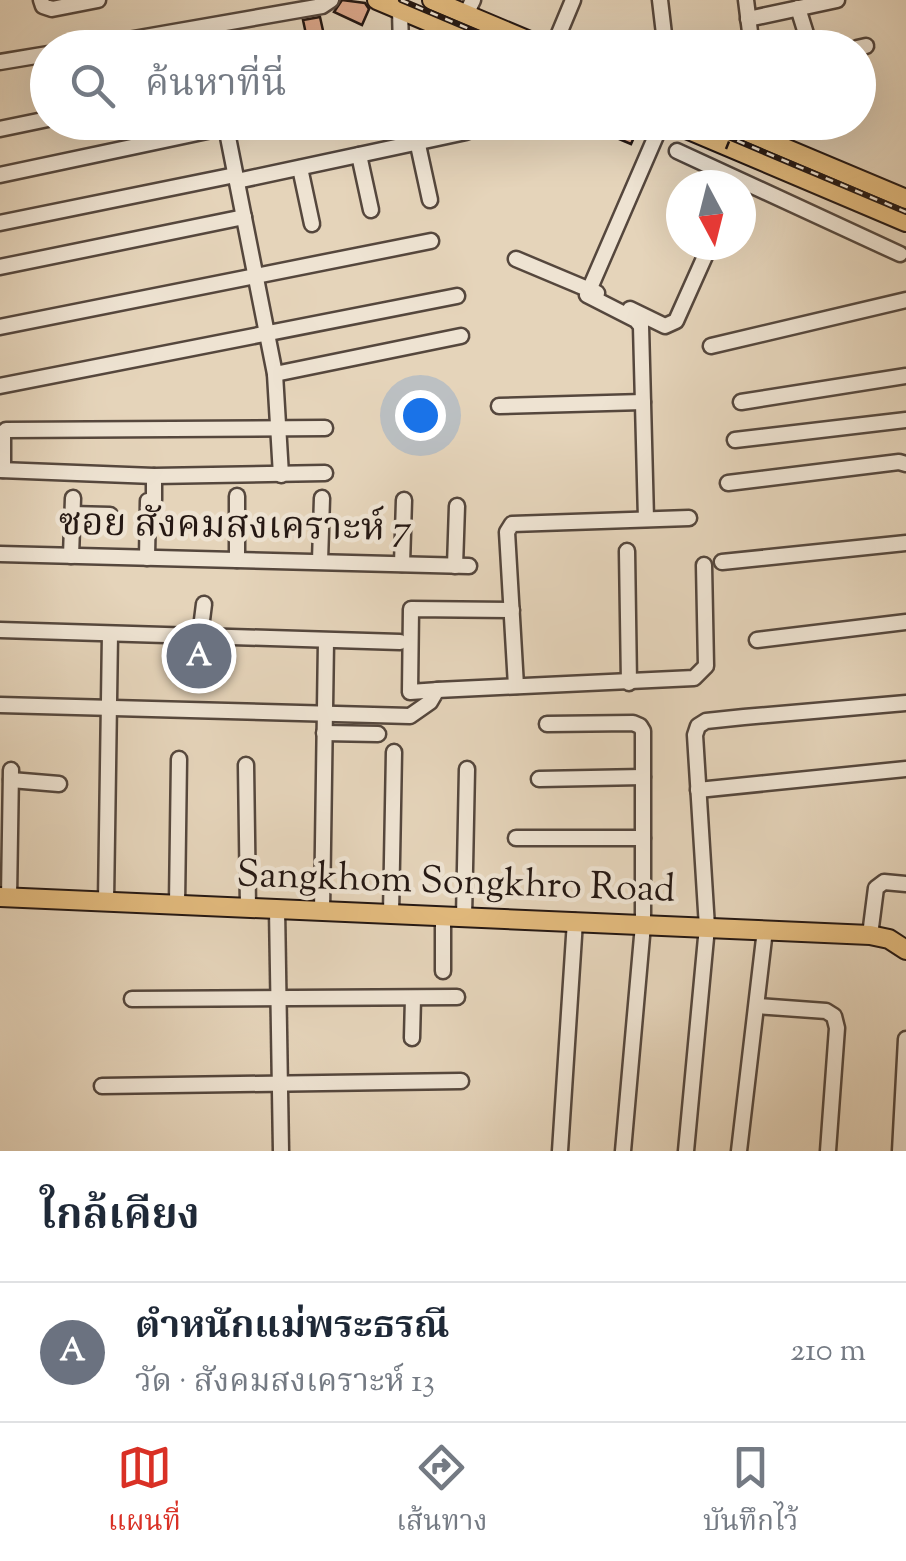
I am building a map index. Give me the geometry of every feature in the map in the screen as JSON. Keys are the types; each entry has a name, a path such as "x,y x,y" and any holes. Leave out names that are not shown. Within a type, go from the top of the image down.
{"main road":[{"path":"377,0 447,30"},
{"path":"432,0 469,7 514,30"},
{"path":"713,140 906,222"},
{"path":"756,158 759,140"},
{"path":"780,140 906,199"},
{"name":"Sangkhom Songkhro Road","path":"4,897 870,934 906,950"}],"street":[{"path":"41,0 43,6 52,8 98,0"},
{"path":"185,30 322,6 331,0"},
{"path":"558,30 573,0"},
{"path":"660,0 664,30"},
{"path":"746,0 750,30"},
{"path":"748,19 837,0"},
{"path":"798,8 805,30"},
{"path":"400,10 401,30"},
{"path":"0,62 30,57"},
{"path":"0,128 30,122"},
{"path":"0,174 157,140"},
{"path":"229,140 275,374 281,475"},
{"path":"0,223 300,168 427,140"},
{"path":"646,519 641,326 588,297 654,140"},
{"path":"417,142 430,200"},
{"path":"677,151 714,170"},
{"path":"359,155 371,210"},
{"path":"300,168 312,224"},
{"path":"756,190 900,254"},
{"path":"0,267 244,217"},
{"path":"0,327 432,242"},
{"path":"516,258 589,288 665,326 671,324 703,260"},
{"path":"0,386 457,296"},
{"path":"711,346 906,300"},
{"path":"275,374 462,336"},
{"path":"741,402 906,376"},
{"path":"499,406 643,402"},
{"path":"734,440 906,420"},
{"path":"325,473 154,476 2,470 6,430 326,428"},
{"path":"728,482 906,464"},
{"path":"147,558 148,501 154,500 154,476"},
{"path":"236,560 238,496"},
{"path":"320,561 322,498"},
{"path":"402,564 404,500"},
{"path":"71,556 72,506 110,515"},
{"name":"ซอย สังคมสงเคราะห์ 7","path":"0,554 462,566 457,506"},
{"path":"516,686 507,532 512,524 689,518"},
{"path":"722,562 906,543"},
{"path":"627,551 629,683"},
{"path":"512,610 412,609 410,692 694,678 706,666 704,566"},
{"path":"200,636 204,604"},
{"path":"757,640 906,622"},
{"path":"0,630 400,642"},
{"path":"106,901 110,634"},
{"path":"322,911 326,641"},
{"path":"0,704 415,715 438,690"},
{"path":"686,1151 706,928 695,735 698,726 706,721 906,703"},
{"path":"547,724 640,726 642,924 623,1151"},
{"path":"324,733 378,734"},
{"path":"391,914 394,752"},
{"path":"177,904 178,758"},
{"path":"246,765 248,908"},
{"path":"464,917 466,769"},
{"path":"698,790 906,769"},
{"path":"4,897 11,775 59,784"},
{"path":"539,779 643,777"},
{"path":"516,838 644,838"},
{"path":"870,934 876,888 884,882 906,884"},
{"path":"276,909 281,1151"},
{"path":"443,916 444,971"},
{"path":"560,1151 575,921"},
{"path":"739,1151 765,930"},
{"path":"132,999 457,997"},
{"path":"412,1038 414,998"},
{"path":"757,1006 826,1011 834,1016 837,1028 828,1151"},
{"path":"902,1140 906,1039"},
{"path":"102,1086 461,1082"}],"path":[{"path":"726,148 729,140"}],"building":[{"path":"342,0 365,3 369,9 362,25 334,12"},
{"path":"320,17 323,30 305,30 303,20"}],"railway":[{"path":"401,0 472,30"},
{"path":"736,140 906,212"}],"place":[{"name":"ตำหนักแม่พระธรณี","path":"199,656"}]}
